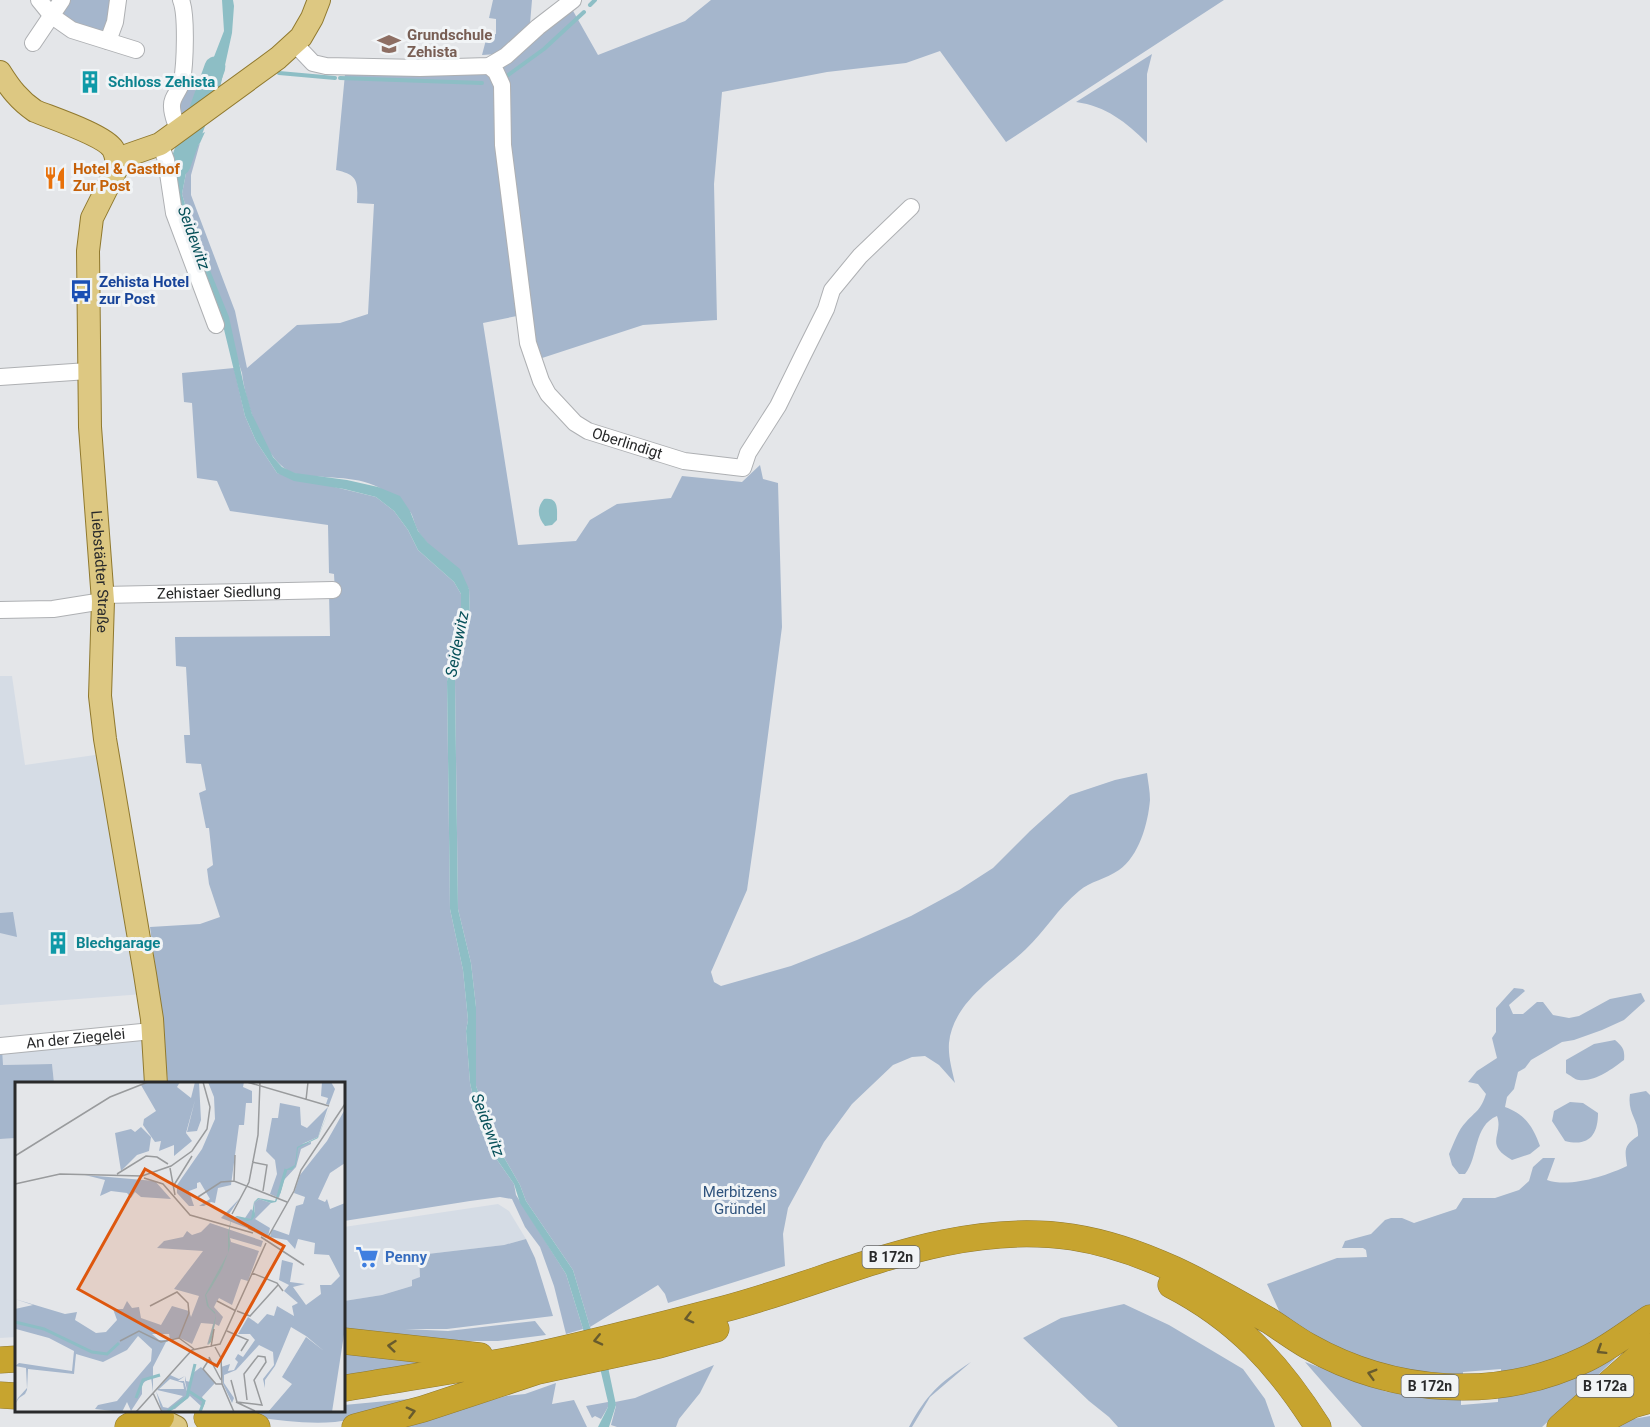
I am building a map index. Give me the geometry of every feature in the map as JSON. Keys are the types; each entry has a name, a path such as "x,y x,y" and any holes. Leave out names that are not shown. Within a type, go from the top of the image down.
{"highway":[{"name":"B 172n","path":"345,1388 536,1363 657,1336 738,1306 921,1248 967,1238 1013,1233 1039,1234 1081,1239 1134,1261 1160,1280 1213,1310 1254,1344 1279,1370 1318,1427"},
{"name":"B 172n","path":"1134,1261 1165,1264 1217,1291 1333,1360 1413,1384 1449,1387 1507,1384 1564,1368 1588,1358 1650,1318"},
{"name":"B 172n","path":"1217,1291 1261,1332 1288,1362 1313,1397 1330,1427"},
{"path":"345,1341 536,1363"},
{"path":"1254,1344 1290,1405 1300,1427"},
{"name":"B 172a","path":"1560,1427 1650,1347"},
{"path":"0,1360 15,1359"},
{"name":"B 172n","path":"355,1427 423,1409 536,1363"},
{"name":"B 172a","path":"1591,1427 1650,1371"},
{"path":"0,1395 15,1396"},
{"path":"1591,1427 1612,1414 1650,1400"},
{"path":"204,1418 229,1417 257,1427"},
{"path":"128,1427 142,1419 165,1418"}],"main road":[{"path":"0,72 11,91 35,111 103,139 112,147 117,159 160,144 295,44 306,29 319,0"},
{"name":"Liebstädter Straße","path":"117,159 117,168 92,218 88,250 90,427 103,598 100,696 142,953 156,1082"}],"street":[{"path":"39,0 52,16 72,30 136,50"},
{"path":"33,43 62,0"},
{"path":"108,41 115,22 118,0"},
{"path":"181,0 184,7 185,26 182,79 173,98 172,107 183,127"},
{"path":"295,44 309,59 319,65 420,68 489,66 506,56 573,0"},
{"name":"Oberlindigt","path":"489,66 496,72 502,85 503,145 528,343 548,394 575,423 599,435 684,461 743,468 748,453 778,406 804,355 826,309 832,290 860,256 911,207"},
{"path":"160,144 166,160 174,213 216,325"},
{"path":"0,377 88,371"},
{"name":"Zehistaer Siedlung","path":"103,598 333,590"},
{"path":"0,610 53,609 103,598"},
{"name":"An der Ziegelei","path":"0,1046 152,1030"}],"shaded area":[{"path":"0,676 12,676 25,765 102,754 143,994 0,1005"},
{"path":"138,1039 143,1041 145,1082 54,1082 52,1064 2,1065 2,1049"},
{"path":"15,1138 15,1337 0,1338 0,1139"},
{"path":"498,1204 509,1211 526,1239 504,1245 419,1255 420,1277 412,1286 382,1295 345,1301 345,1227"}],"green space":[{"path":"63,0 113,0 106,30 86,31 54,16"},
{"path":"493,0 532,0 530,24 498,54 482,55 487,36 496,34 496,19 489,18"},
{"path":"711,0 1224,0 1006,142 940,51 906,63 827,72 722,92 714,184 717,320 643,325 536,360 501,65 572,9 598,55 685,21"},
{"path":"1152,54 1147,74 1147,143 1115,116 1097,107 1076,102"},
{"name":"Merbitzens Gründel","path":"345,74 490,74 495,77 522,315 483,323 518,545 576,541 590,520 617,504 671,498 682,476 742,482 760,465 763,479 778,483 782,627 747,890 711,972 714,982 721,986 791,966 911,916 959,890 993,868 1070,795 1115,780 1147,773 1149,809 1145,829 1132,857 1119,870 1088,885 1071,898 1033,942 979,990 959,1014 952,1028 949,1043 955,1083 939,1065 925,1056 912,1057 893,1065 852,1104 824,1142 788,1208 783,1234 785,1266 668,1303 658,1285 590,1327 573,1270 526,1201 520,1185 498,1147 476,1086 476,1007 471,963 458,909 455,681 470,618 469,589 420,534 409,510 396,499 369,483 297,474 286,469 275,459 266,446 252,415 242,373 182,194 190,152 200,143 191,175 191,195 235,311 247,368 297,325 340,323 368,314 374,204 357,203 355,180 349,174 336,170"},
{"path":"186,88 199,91 192,111 181,115 178,100"},
{"path":"234,368 245,416 256,441 277,473 376,497 394,511 408,530 418,550 454,582 461,594 461,619 447,681 450,909 463,970 468,1020 466,1031 470,1083 480,1128 493,1154 514,1184 516,1195 566,1274 583,1329 566,1334 554,1286 540,1247 525,1227 512,1199 500,1197 345,1221 345,1082 168,1082 150,927 200,924 220,917 209,884 207,869 213,865 209,828 206,828 199,793 206,790 201,764 186,763 184,735 190,735 186,667 176,666 175,637 330,636 329,593 335,593 334,574 329,573 328,525 230,511 217,481 197,478 192,403 184,402 182,373"},
{"path":"13,912 17,937 0,933 0,913"},
{"path":"1514,988 1525,991 1509,1005 1513,1014 1523,1014 1537,1002 1543,1002 1553,1015 1569,1018 1579,1016 1610,999 1641,993 1645,1001 1624,1020 1574,1040 1562,1042 1531,1060 1525,1068 1518,1072 1514,1089 1507,1097 1505,1107 1523,1117 1540,1146 1530,1154 1512,1160 1503,1154 1496,1144 1497,1116 1489,1121 1480,1134 1473,1159 1465,1174 1459,1174 1452,1165 1449,1154 1456,1137 1480,1107 1486,1094 1478,1084 1468,1082 1477,1071 1497,1058 1492,1038 1496,1032 1496,1008"},
{"path":"1615,1040 1623,1049 1624,1060 1614,1067 1597,1077 1585,1080 1576,1079 1566,1073 1566,1060 1594,1044"},
{"path":"0,1049 2,1049 3,1065 52,1064 54,1082 15,1082 15,1138 0,1139"},
{"path":"1646,1091 1650,1095 1650,1306 1597,1340 1547,1363 1501,1373 1501,1369 1463,1372 1463,1377 1386,1368 1311,1337 1281,1315 1267,1284 1337,1258 1367,1257 1366,1250 1363,1248 1342,1248 1345,1241 1371,1234 1385,1220 1402,1218 1414,1223 1456,1209 1463,1198 1495,1198 1519,1190 1529,1181 1533,1167 1543,1158 1555,1158 1547,1180 1566,1183 1609,1174 1627,1166 1626,1149 1638,1136 1637,1125 1630,1107 1630,1094"},
{"path":"1570,1102 1583,1103 1598,1113 1594,1133 1586,1141 1565,1141 1552,1121 1554,1111"},
{"path":"526,1239 535,1258 553,1316 447,1329 405,1329 448,1331 535,1321 546,1335 498,1341 345,1335 345,1301 382,1295 412,1286 412,1280 420,1277 419,1255 504,1245"},
{"path":"1124,1304 1169,1325 1243,1369 1265,1399 1275,1427 1118,1427 1023,1338 1061,1318"},
{"path":"345,1351 449,1362 345,1375"},
{"path":"1616,1358 1542,1427 1362,1427 1305,1362 1387,1392 1461,1399 1461,1405 1498,1402 1498,1396 1558,1383"},
{"path":"971,1362 930,1397 912,1427 909,1427 922,1406 935,1390 950,1376"},
{"path":"714,1365 700,1393 679,1419 676,1427 617,1427 611,1425 615,1402 635,1398"},
{"path":"556,1383 552,1404 574,1400 587,1427 402,1427 506,1396 525,1394"},
{"path":"441,1396 335,1422 286,1421 250,1414 345,1412 345,1405"},
{"path":"608,1402 608,1407 601,1419 595,1416 592,1418 586,1406"},
{"path":"1650,1416 1650,1427 1618,1427 1627,1420"}],"water":[{"path":"222,0 233,0 234,6 232,33 220,88 198,98 224,31"},
{"path":"205,132 200,143 190,152 182,194 190,221 229,317 252,414 273,457 282,467 295,473 347,480 378,487 400,496 410,511 418,531 428,543 460,569 469,589 470,618 455,681 458,909 471,963 476,1007 476,1086 498,1147 520,1185 526,1201 573,1270 590,1327 608,1367 616,1405 609,1427 598,1427 608,1407 608,1402 600,1368 583,1329 566,1274 520,1203 514,1184 493,1154 480,1128 470,1083 466,1031 468,1020 463,970 450,909 447,681 461,619 461,594 454,582 418,550 408,530 394,511 376,497 294,481 277,473 256,441 245,416 221,317 184,221 175,174 182,143"},
{"path":"544,499 552,500 556,505 557,520 552,525 545,526 539,516 539,509"}],"waterway":[{"path":"590,5 595,0"},
{"path":"504,78 544,49 584,12"},
{"name":"Seidewitz","path":"180,165 215,67"},
{"path":"279,73 335,78"},
{"path":"340,78 482,83"}],"place":[{"name":"Grundschule Zehista","path":"389,44"},
{"name":"Schloss Zehista","path":"90,82"},
{"name":"Hotel & Gasthof Zur Post","path":"55,178"},
{"name":"Zehista Hotel zur Post","path":"81,291"},
{"name":"Blechgarage","path":"58,943"},
{"name":"Penny","path":"367,1257"}]}
